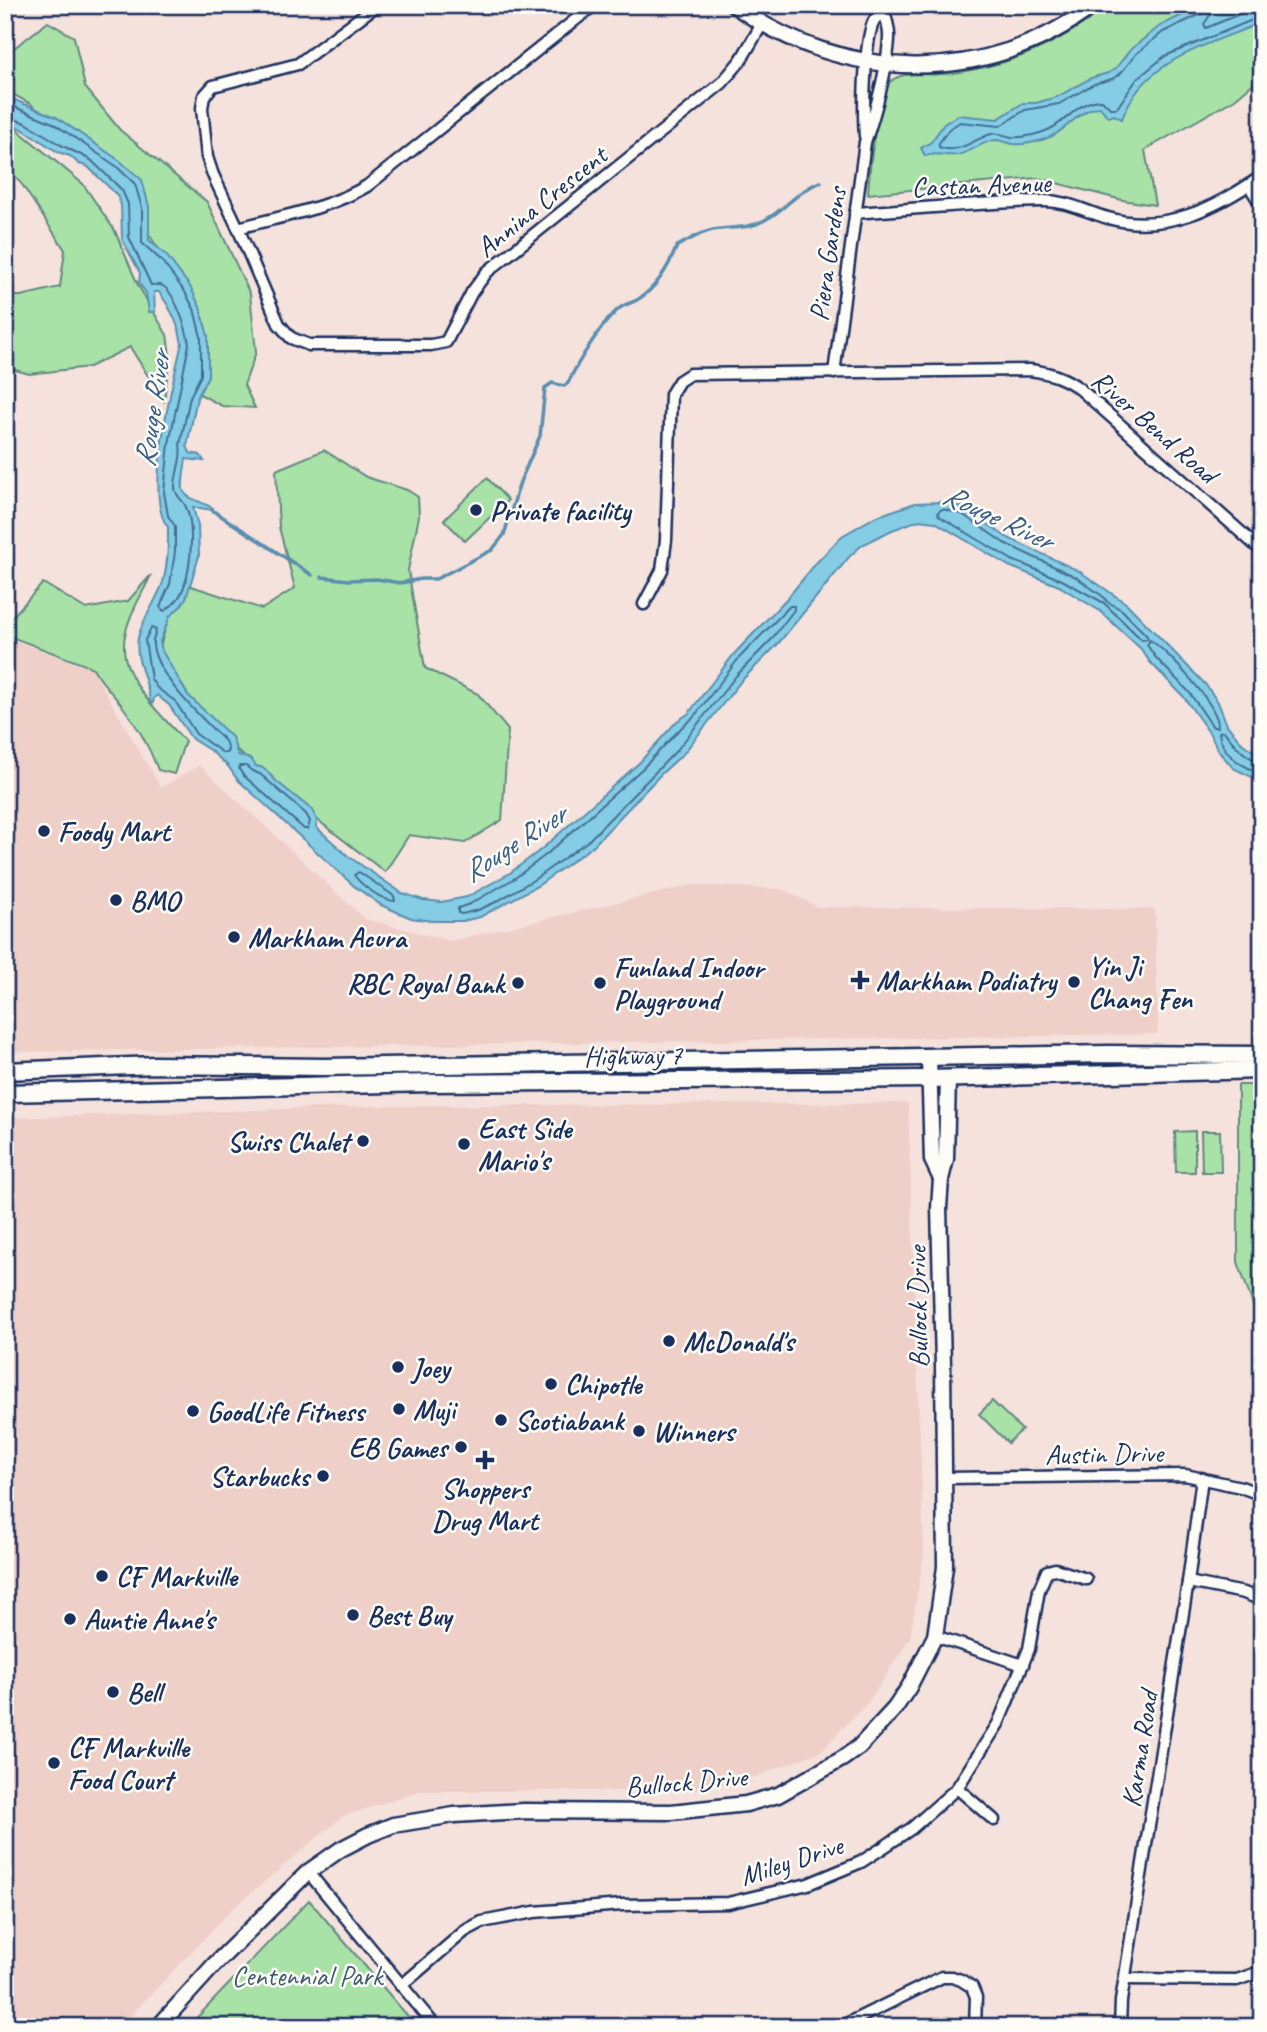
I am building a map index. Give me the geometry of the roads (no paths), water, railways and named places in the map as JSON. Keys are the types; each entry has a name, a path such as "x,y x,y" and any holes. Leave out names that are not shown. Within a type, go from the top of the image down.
{"main road":[{"name":"Highway 7","path":"5,1071 155,1065 324,1067 1108,1054 1262,1055"},
{"name":"Highway 7","path":"5,1093 432,1083 929,1079 1262,1070"}],"street":[{"path":"377,5 306,60 291,67 213,86 204,96 202,108 207,157 238,228 326,205 367,186 594,5"},
{"path":"734,5 762,24 808,47 867,63 885,65 935,65 993,55 1041,37 1094,5"},
{"name":"Piera Gardens","path":"834,373 865,142 875,113 889,40 889,22 884,8 875,18 867,63 863,110 865,142"},
{"name":"Annina Crescent","path":"238,228 279,324 291,338 300,343 322,346 443,344 453,332 472,292 487,272 722,83 741,60 762,24"},
{"name":"Castan Avenue","path":"855,213 1044,201 1075,206 1124,222 1162,223 1189,216 1219,202 1262,176"},
{"path":"1249,185 1262,206"},
{"name":"River Bend Road","path":"644,604 662,570 666,540 671,394 678,382 690,374 1047,372 1065,378 1080,388 1262,551"},
{"name":"Bullock Drive","path":"929,1058 932,1160 941,1179"},
{"name":"Bullock Drive","path":"158,2027 214,1965 308,1872 341,1849 368,1835 418,1819 524,1811 685,1811 746,1804 778,1794 842,1759 878,1728 909,1687 935,1636 945,1567 941,1179 946,1159 948,1078"},
{"name":"Austin Drive","path":"943,1478 1151,1475 1202,1478 1262,1495"},
{"name":"Karma Road","path":"1120,2027 1125,1979 1202,1478"},
{"name":"Miley Drive","path":"401,1986 465,1931 482,1922 534,1912 587,1907 727,1903 808,1884 861,1862 912,1828 957,1788 998,1724 1023,1665 1039,1590 1047,1571 1055,1569 1086,1579"},
{"path":"1188,1581 1244,1593 1262,1600"},
{"path":"935,1636 1023,1665"},
{"path":"957,1788 994,1820"},
{"path":"308,1872 436,2027"},
{"path":"1125,1979 1237,1980 1262,1971"},
{"path":"840,2027 934,1980 952,1977 972,1987 976,1997 975,2027"}],"water":[{"path":"1209,5 1262,5 1262,22 1200,47 1162,68 1145,82 1122,119 1114,115 1108,117 1100,107 1085,112 1059,132 1041,140 1013,144 997,140 957,155 925,156 921,148 931,142 944,124 958,115 998,119 1023,103 1036,103 1057,97 1091,78 1115,69 1131,49 1160,26 1194,9"},
{"path":"5,96 56,117 120,161 142,180 149,207 149,240 166,255 191,288 200,307 208,336 208,376 197,398 187,446 190,453 200,455 204,461 186,459 183,488 187,496 213,508 193,507 198,526 199,556 186,598 170,616 160,641 162,651 188,695 232,737 238,755 251,759 256,766 264,768 312,810 317,820 316,827 348,856 402,893 441,902 467,897 510,873 543,848 639,763 677,721 688,714 734,654 842,536 875,517 915,503 940,502 965,508 1006,537 1079,571 1127,604 1205,684 1218,702 1227,725 1243,744 1262,757 1262,782 1233,768 1183,696 1141,649 1100,611 1059,586 1009,566 935,522 919,520 862,545 849,557 777,645 742,680 683,754 593,846 539,885 480,917 463,921 411,918 381,905 354,886 237,779 228,766 192,739 169,705 157,695 153,703 150,702 137,646 143,624 163,582 166,569 168,527 161,512 159,466 167,410 182,343 181,336 174,316 159,292 154,292 155,312 149,312 146,293 139,283 140,273 122,239 121,205 117,195 87,166 79,164 70,156 58,152 22,129 5,123"}],"waterway":[{"path":"322,577 377,579 400,583 436,579 492,550 504,535 520,482 540,436 545,388 552,383 564,386 568,383 598,332 620,308 638,300 658,282 677,246 708,231 756,224 774,215 804,191 821,182"},
{"path":"212,510 312,575"}],"place":[{"name":"Private facility","path":"476,510"},
{"name":"Foody Mart","path":"44,831"},
{"name":"BMO","path":"116,900"},
{"name":"Markham Acura","path":"234,937"},
{"name":"Markham Podiatry","path":"860,980"},
{"name":"Yin Ji Chang Fen","path":"1074,982"},
{"name":"RBC Royal Bank","path":"518,983"},
{"name":"Funland Indoor Playground","path":"600,983"},
{"name":"Swiss Chalet","path":"363,1141"},
{"name":"East Side Mario's","path":"464,1144"},
{"name":"McDonald's","path":"669,1341"},
{"name":"Joey","path":"398,1367"},
{"name":"Chipotle","path":"551,1384"},
{"name":"Muji","path":"399,1409"},
{"name":"GoodLife Fitness","path":"193,1411"},
{"name":"Scotiabank","path":"501,1420"},
{"name":"Winners","path":"639,1431"},
{"name":"EB Games","path":"461,1447"},
{"name":"Shoppers Drug Mart","path":"485,1460"},
{"name":"Starbucks","path":"323,1476"},
{"name":"CF Markville","path":"102,1576"},
{"name":"Best Buy","path":"353,1615"},
{"name":"Auntie Anne's","path":"70,1619"},
{"name":"Bell","path":"113,1692"},
{"name":"CF Markville Food Court","path":"54,1763"}],"water label":[{"name":"Rouge River","path":"152,409"},
{"name":"Rouge River","path":"998,517"},
{"name":"Rouge River","path":"514,843"}],"park label":[{"name":"Centennial Park","path":"307,1975"}]}
